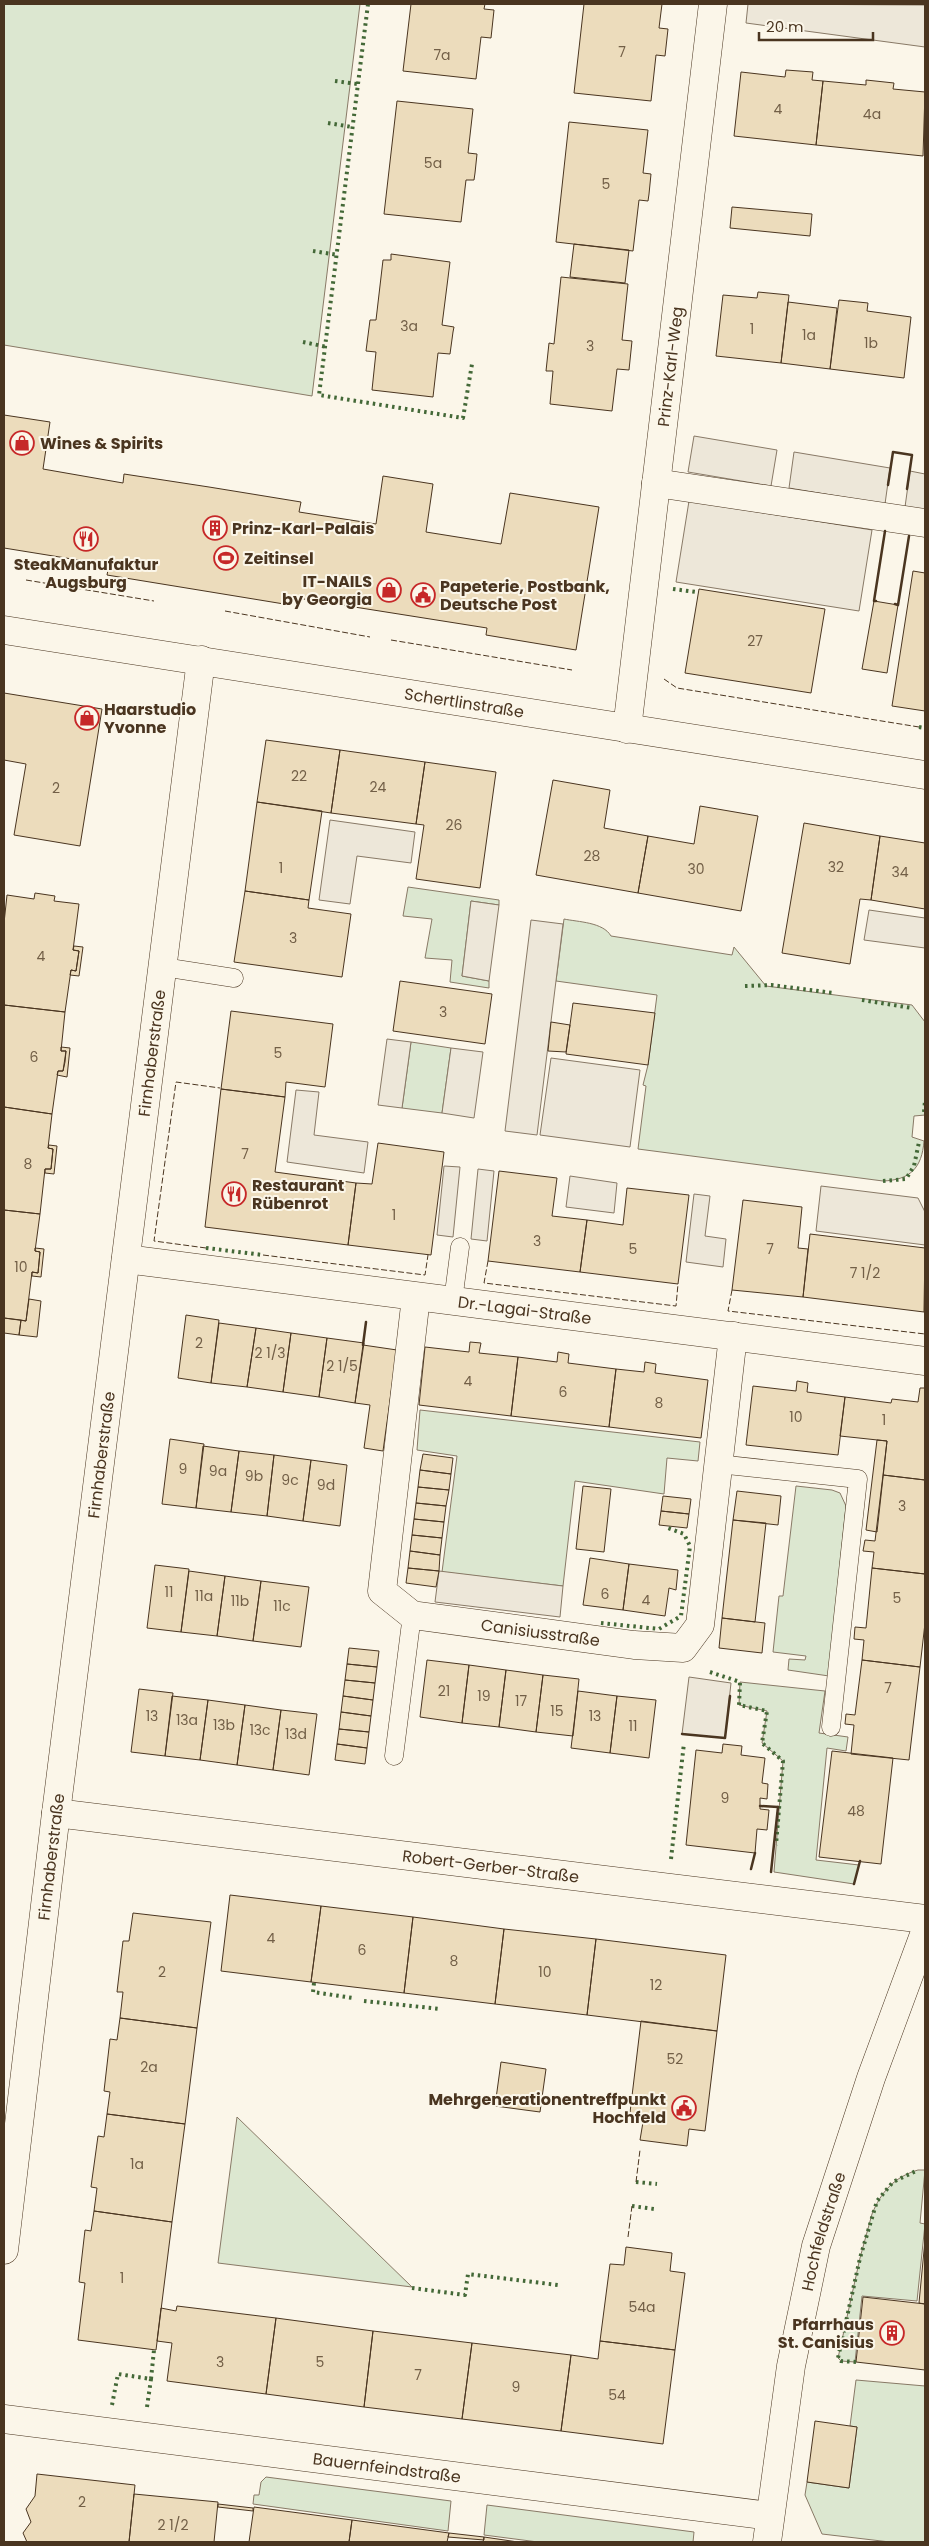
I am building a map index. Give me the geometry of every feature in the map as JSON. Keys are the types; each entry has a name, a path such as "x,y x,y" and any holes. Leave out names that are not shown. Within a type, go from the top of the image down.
{"street":[{"name":"Prinz-Karl-Weg","path":"628,729 714,4"},
{"path":"656,482 925,523"},
{"name":"Schertlinstraße","path":"4,630 925,775"},
{"name":"Firnhaberstraße","path":"4,2250 56,1813 201,660"},
{"name":"Dr.-Lagai-Straße","path":"126,1259 925,1362"},
{"path":"412,1615 382,1591 416,1297"},
{"name":"Canisiusstraße","path":"412,1615 634,1645 683,1648 700,1625 733,1336"},
{"name":"Robert-Gerber-Straße","path":"56,1813 925,1919"},
{"name":"Hochfeldstraße","path":"769,2529 791,2366 816,2246 872,2078 925,1932"},
{"name":"Bauernfeindstraße","path":"4,2419 769,2529"}],"lane":[{"path":"162,967 234,978"},
{"path":"453,1301 460,1247"},
{"path":"718,1464 858,1479 831,1727"},
{"path":"394,1756 412,1615"}],"green space":[{"path":"4,4 360,4 312,396 4,345"},
{"path":"408,887 499,900 499,905 471,901 462,976 489,981 489,988 450,982 452,960 425,958 432,919 403,916"},
{"path":"564,919 596,925 607,931 611,936 732,955 734,947 766,986 912,1005 925,1022 925,1115 914,1116 912,1137 924,1141 921,1158 913,1171 901,1178 883,1181 638,1149 646,1086 643,1085 648,1065 657,995 556,981"},
{"path":"411,1042 451,1048 442,1113 402,1108"},
{"path":"420,1410 700,1442 698,1461 667,1458 664,1494 575,1481 563,1586 442,1572 457,1456 417,1450"},
{"path":"796,1486 832,1490 840,1493 846,1506 829,1676 788,1670 789,1659 805,1660 806,1656 773,1652 779,1596 783,1596"},
{"path":"740,1682 825,1691 819,1733 848,1737 846,1751 827,1748 816,1860 859,1865 854,1884 774,1872 783,1761 762,1743 767,1711 739,1705"},
{"path":"237,2117 412,2287 218,2263"},
{"path":"918,2170 925,2170 920,2223 925,2224 917,2301 862,2296 855,2362 841,2361 838,2358 860,2258 872,2214 889,2186 902,2177"},
{"path":"856,2380 925,2386 925,2542 890,2542 822,2534 805,2495 807,2482 849,2488 857,2427 850,2426"},
{"path":"266,2477 451,2501 448,2531 253,2504 254,2495 259,2495 261,2482"},
{"path":"487,2505 694,2532 693,2542 538,2542 484,2535"}],"shaded area":[{"path":"748,4 925,5 925,47 746,23"},
{"path":"694,436 777,450 771,486 688,472"},
{"path":"794,452 890,468 885,504 789,488"},
{"path":"910,471 925,474 925,510 905,507"},
{"path":"689,501 872,530 859,611 676,582"},
{"path":"330,820 415,832 411,863 357,856 350,904 319,900"},
{"path":"471,901 499,905 489,981 462,976"},
{"path":"869,910 925,918 925,948 864,940"},
{"path":"531,920 563,924 537,1135 505,1131"},
{"path":"387,1039 411,1042 402,1108 378,1105"},
{"path":"451,1048 483,1052 474,1118 442,1113"},
{"path":"551,1058 640,1070 630,1147 540,1135"},
{"path":"296,1090 319,1092 314,1135 368,1142 364,1173 287,1162"},
{"path":"444,1166 460,1167 453,1237 437,1235"},
{"path":"478,1169 494,1171 487,1241 471,1239"},
{"path":"570,1176 617,1183 614,1213 566,1207"},
{"path":"821,1186 918,1198 925,1212 925,1245 816,1231"},
{"path":"694,1194 710,1196 705,1236 726,1239 723,1267 686,1262"},
{"path":"439,1571 563,1586 560,1617 435,1602"},
{"path":"689,1677 731,1683 725,1738 682,1734"}],"building":[{"path":"411,4 485,4 484,9 494,10 491,38 481,37 476,79 403,71"},
{"path":"584,4 662,4 659,28 668,29 665,56 656,55 651,101 574,93"},
{"path":"786,70 813,72 812,80 823,81 816,145 734,136 741,72 785,77"},
{"path":"866,80 894,83 893,89 925,92 923,156 816,145 823,81 866,85"},
{"path":"397,101 473,109 468,153 477,154 475,173 474,180 466,180 461,222 384,214"},
{"path":"569,122 648,130 643,173 651,174 649,194 648,201 639,200 633,251 556,242"},
{"path":"732,207 812,214 810,236 730,228"},
{"path":"574,244 629,250 625,283 570,277"},
{"path":"391,254 450,262 442,325 454,327 450,354 438,353 433,397 372,390 376,352 366,351 370,320 376,320 383,260 391,260"},
{"path":"561,277 628,284 622,340 632,341 629,370 617,369 612,411 550,404 553,371 546,371 549,343 554,344"},
{"path":"758,292 789,295 781,363 716,356 723,295 757,298"},
{"path":"839,300 868,303 867,311 911,317 904,378 830,369"},
{"path":"788,302 837,308 830,369 781,363"},
{"name":"Prinz-Karl-Palais","path":"4,415 50,422 43,469 123,483 124,474 301,502 299,512 376,524 383,476 433,484 426,532 501,544 510,493 599,507 576,650 486,635 487,628 285,596 284,604 107,575 109,565 4,548"},
{"path":"913,571 925,573 925,711 892,706"},
{"path":"699,589 825,609 811,693 685,673"},
{"path":"874,601 898,605 887,673 862,669"},
{"path":"4,693 102,709 80,846 14,835 26,764 4,760"},
{"path":"266,740 340,750 331,813 257,802"},
{"path":"340,750 425,762 416,824 331,813"},
{"path":"425,762 496,772 480,888 416,879 424,825 416,824"},
{"path":"553,780 610,790 604,828 648,836 638,893 536,875"},
{"path":"257,802 322,811 309,900 245,891"},
{"path":"700,806 758,816 741,911 638,893 648,836 694,844"},
{"path":"804,823 880,836 871,900 860,899 850,964 782,953"},
{"path":"880,836 925,843 925,909 871,900"},
{"path":"245,891 309,900 308,908 351,914 342,977 234,962"},
{"path":"35,893 55,896 54,901 79,904 73,950 79,951 76,971 71,970 65,1012 4,1005 4,923 7,895 34,899"},
{"path":"74,946 83,947 79,976 70,975 71,970 76,971 79,951 73,950"},
{"path":"400,981 492,994 485,1044 393,1031"},
{"path":"573,1003 655,1013 648,1065 566,1054"},
{"path":"4,1005 65,1012 61,1051 66,1051 65,1062 63,1071 58,1071 52,1114 4,1107"},
{"path":"231,1011 333,1024 325,1087 286,1082 285,1097 221,1089"},
{"path":"551,1022 570,1025 566,1052 548,1051"},
{"path":"61,1047 70,1048 67,1077 57,1075 58,1071 63,1071 66,1051 61,1051"},
{"path":"221,1089 285,1097 275,1172 356,1183 348,1245 205,1227"},
{"path":"4,1107 52,1114 48,1148 53,1149 51,1169 45,1169 40,1214 4,1210"},
{"path":"378,1143 444,1152 431,1255 348,1245 356,1183 372,1184"},
{"path":"49,1145 57,1146 54,1174 45,1173 45,1169 51,1169 53,1149 48,1148"},
{"path":"499,1171 557,1178 552,1216 587,1220 580,1272 488,1261"},
{"path":"627,1188 689,1195 678,1284 580,1272 587,1220 623,1225"},
{"path":"743,1200 802,1207 798,1248 808,1249 803,1297 732,1290"},
{"path":"4,1210 40,1214 35,1251 40,1252 38,1273 32,1272 26,1321 4,1318"},
{"path":"810,1234 925,1248 924,1312 803,1297"},
{"path":"35,1248 44,1249 41,1277 32,1276 32,1272 38,1273 40,1252 35,1251"},
{"path":"29,1299 41,1301 37,1337 19,1335 21,1320 26,1321"},
{"path":"186,1315 219,1320 211,1383 178,1378"},
{"path":"4,1318 21,1320 19,1335 4,1333"},
{"path":"219,1323 256,1328 247,1387 211,1383"},
{"path":"256,1328 291,1333 283,1392 247,1387"},
{"path":"291,1333 327,1338 319,1397 283,1392"},
{"path":"327,1338 364,1343 355,1403 319,1397"},
{"path":"470,1342 481,1343 479,1353 518,1357 511,1416 419,1405 425,1347 469,1352"},
{"path":"363,1345 397,1350 383,1451 364,1448 370,1405 355,1403"},
{"path":"558,1352 569,1354 568,1363 616,1369 609,1427 511,1416 518,1357 557,1362"},
{"path":"645,1362 656,1364 655,1373 708,1380 701,1438 609,1427 616,1369 644,1372"},
{"path":"797,1381 808,1383 807,1392 845,1397 838,1455 746,1445 753,1386 796,1391"},
{"path":"920,1388 925,1388 925,1480 883,1475 887,1441 840,1436 845,1397 891,1403 892,1399 918,1402"},
{"path":"170,1439 204,1444 196,1508 162,1504"},
{"path":"877,1440 887,1441 877,1532 866,1530"},
{"path":"203,1446 239,1451 231,1512 196,1508"},
{"path":"239,1451 274,1455 267,1516 231,1512"},
{"path":"423,1454 453,1458 451,1474 420,1470"},
{"path":"274,1455 311,1460 303,1521 267,1516"},
{"path":"311,1460 347,1465 340,1526 303,1521"},
{"path":"420,1470 451,1474 449,1490 418,1487"},
{"path":"883,1475 925,1480 925,1574 872,1568 874,1552 863,1551 865,1540 875,1541"},
{"path":"583,1486 611,1489 604,1552 576,1549"},
{"path":"418,1487 449,1490 446,1506 416,1503"},
{"path":"737,1491 781,1496 778,1525 733,1520"},
{"path":"663,1496 691,1499 689,1514 661,1511"},
{"path":"416,1503 446,1506 444,1522 414,1519"},
{"path":"661,1511 689,1514 687,1528 659,1525"},
{"path":"414,1519 444,1522 442,1538 412,1535"},
{"path":"733,1520 766,1523 755,1622 722,1618"},
{"path":"412,1535 442,1538 440,1555 410,1551"},
{"path":"410,1551 440,1555 439,1571 408,1568"},
{"path":"590,1558 629,1564 623,1610 583,1605"},
{"path":"629,1564 678,1570 676,1590 669,1588 665,1616 623,1610"},
{"path":"155,1565 189,1569 181,1632 147,1628"},
{"path":"408,1568 439,1571 436,1587 406,1583"},
{"path":"872,1568 925,1574 925,1623 920,1667 862,1660 864,1640 854,1639 855,1627 866,1628"},
{"path":"189,1571 225,1576 217,1636 181,1632"},
{"path":"225,1576 261,1581 253,1641 217,1636"},
{"path":"261,1581 309,1587 301,1647 253,1641"},
{"path":"722,1618 765,1623 762,1653 719,1648"},
{"path":"349,1648 379,1651 377,1667 347,1664"},
{"path":"427,1660 469,1665 462,1723 420,1717"},
{"path":"862,1660 920,1667 909,1760 851,1754 854,1725 845,1724 846,1714 855,1715"},
{"path":"347,1664 377,1667 375,1683 345,1680"},
{"path":"469,1665 506,1670 499,1727 462,1723"},
{"path":"506,1670 543,1675 536,1732 499,1727"},
{"path":"543,1675 579,1679 573,1736 536,1732"},
{"path":"345,1680 375,1683 373,1700 343,1696"},
{"path":"139,1689 173,1693 165,1756 131,1752"},
{"path":"578,1691 617,1696 610,1753 571,1748"},
{"path":"172,1696 208,1700 200,1760 165,1756"},
{"path":"343,1696 373,1700 371,1716 341,1712"},
{"path":"617,1696 656,1700 649,1758 610,1753"},
{"path":"208,1700 245,1705 237,1765 200,1760"},
{"path":"245,1705 281,1710 273,1770 237,1765"},
{"path":"281,1710 317,1714 309,1775 273,1770"},
{"path":"341,1712 371,1716 369,1732 339,1729"},
{"path":"339,1729 369,1732 367,1748 337,1744"},
{"path":"337,1744 367,1748 365,1764 335,1760"},
{"path":"723,1744 742,1746 741,1755 765,1758 762,1783 768,1784 767,1799 760,1798 760,1809 769,1810 767,1830 757,1829 755,1853 686,1845 696,1750 722,1753"},
{"path":"832,1751 893,1758 881,1864 819,1857"},
{"path":"230,1895 321,1906 311,1982 221,1971"},
{"path":"321,1906 413,1917 404,1993 311,1982"},
{"path":"133,1913 211,1922 197,2028 120,2018 123,1992 117,1992 123,1941 129,1941"},
{"path":"413,1917 504,1929 495,2004 404,1993"},
{"path":"504,1929 596,1939 587,2015 495,2004"},
{"path":"596,1939 726,1955 717,2031 587,2015"},
{"path":"120,2018 197,2028 185,2124 107,2114 110,2092 104,2091 110,2039 117,2040"},
{"path":"641,2021 717,2031 705,2131 689,2129 687,2146 640,2140 643,2122 629,2121"},
{"path":"501,2062 546,2069 540,2112 495,2106"},
{"path":"107,2114 185,2124 172,2222 94,2211 97,2188 91,2187 98,2136 104,2137"},
{"path":"94,2211 172,2222 156,2350 78,2340 85,2283 79,2282 85,2230 91,2231"},
{"path":"925,2240 925,2304 919,2303"},
{"path":"626,2247 672,2253 670,2271 685,2273 675,2350 600,2341 610,2264 624,2265"},
{"name":"Pfarrhaus St. Canisius","path":"863,2297 925,2304 925,2370 856,2362"},
{"path":"177,2306 276,2318 266,2394 167,2381 172,2343 157,2341 161,2308 176,2311"},
{"path":"276,2318 373,2331 364,2407 266,2394"},
{"path":"373,2331 472,2343 462,2419 364,2407"},
{"path":"600,2341 675,2350 663,2444 561,2431 571,2355 598,2359"},
{"path":"472,2343 571,2355 561,2431 462,2419"},
{"path":"815,2421 857,2427 849,2488 807,2482"},
{"path":"37,2474 135,2485 129,2542 27,2542 23,2533 31,2522 26,2509 35,2496"},
{"path":"134,2494 218,2502 214,2542 129,2542"},
{"path":"218,2504 253,2508 253,2511 218,2507"},
{"path":"254,2507 352,2520 349,2542 249,2542"},
{"path":"352,2520 449,2533 447,2542 349,2542"},
{"path":"449,2533 484,2537 484,2540 448,2537"},
{"path":"484,2537 518,2542 483,2542"}],"hedge":[{"path":"368,4 319,395 463,418 472,364"},
{"path":"335,81 357,84"},
{"path":"328,123 352,127"},
{"path":"313,251 338,255"},
{"path":"303,342 327,347"},
{"path":"673,589 696,592"},
{"path":"919,727 925,728"},
{"path":"745,986 771,985 834,993"},
{"path":"862,1000 912,1008"},
{"path":"924,1112 925,1101"},
{"path":"883,1181 906,1179 914,1166 919,1142"},
{"path":"206,1248 263,1255"},
{"path":"601,1623 659,1629 681,1616 690,1546 684,1534 668,1528"},
{"path":"710,1672 740,1682 739,1705 767,1711 762,1743 783,1761 776,1845"},
{"path":"671,1859 684,1743"},
{"path":"314,1983 313,1992 353,1998"},
{"path":"364,2001 441,2009"},
{"path":"856,2362 841,2361 838,2358 860,2258 877,2201 893,2182 918,2170"},
{"path":"636,2182 657,2184"},
{"path":"632,2206 654,2209"},
{"path":"412,2288 465,2295 468,2274 558,2285"},
{"path":"112,2405 118,2374 151,2379 154,2350"},
{"path":"147,2407 151,2379"}],"fence":[{"path":"26,580 154,601"},
{"path":"225,611 370,637"},
{"path":"391,640 572,670"},
{"path":"664,679 677,688 919,727"},
{"path":"206,1248 154,1241 176,1082 220,1088"},
{"path":"263,1255 425,1275 428,1255"},
{"path":"488,1261 484,1283 676,1306 678,1284"},
{"path":"732,1290 728,1311 925,1334"},
{"path":"636,2182 640,2150"},
{"path":"628,2237 632,2206"}],"wall":[{"path":"888,485 893,452 912,455 907,489"},
{"path":"876,601 874,601 885,531"},
{"path":"895,604 898,605 909,536"},
{"path":"363,1345 366,1322"},
{"path":"682,1734 725,1738 730,1696"},
{"path":"760,1806 778,1807 771,1872"},
{"path":"751,1869 755,1853"},
{"path":"854,1884 860,1861"}],"place":[{"name":"Wines & Spirits","path":"22,443"},
{"name":"Prinz-Karl-Palais","path":"215,528"},
{"name":"SteakManufaktur Augsburg","path":"86,539"},
{"name":"Zeitinsel","path":"226,558"},
{"name":"IT-NAILS by Georgia","path":"389,590"},
{"name":"Papeterie, Postbank, Deutsche Post","path":"423,595"},
{"name":"Haarstudio Yvonne","path":"87,718"},
{"name":"Restaurant Rübenrot","path":"234,1194"},
{"name":"Mehrgenerationentreffpunkt Hochfeld","path":"684,2108"},
{"name":"Pfarrhaus St. Canisius","path":"892,2333"}]}
